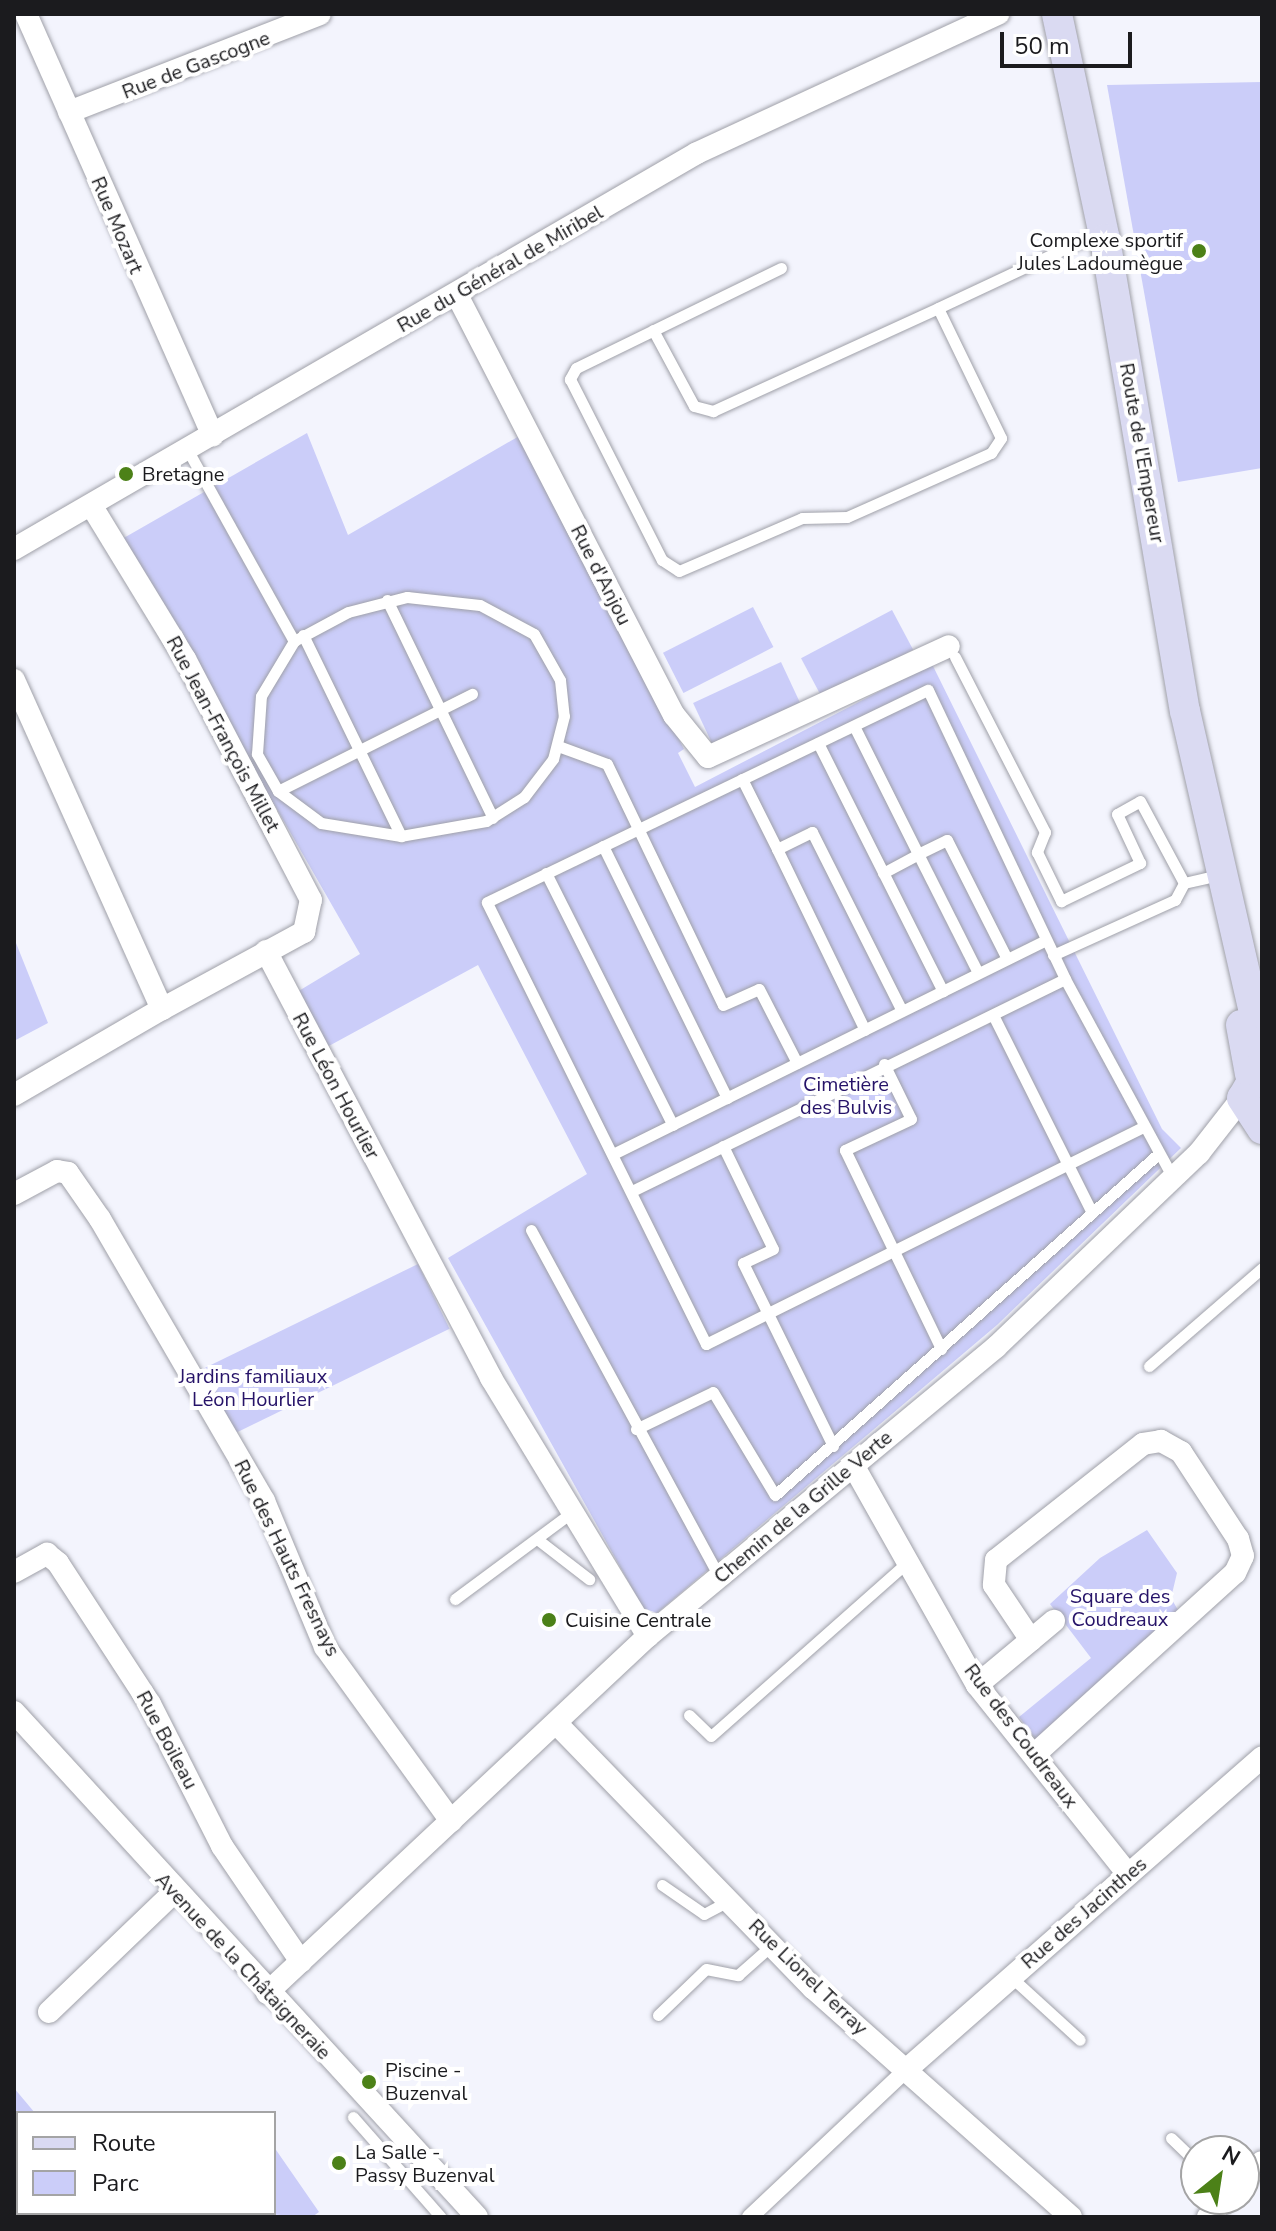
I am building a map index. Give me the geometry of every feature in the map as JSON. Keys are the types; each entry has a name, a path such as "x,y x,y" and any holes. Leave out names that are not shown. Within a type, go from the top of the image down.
{"main road":[{"name":"Route de l'Empereur","path":"1057,14 1105,239 1215,885 1255,1089"}],"street":[{"name":"Rue Mozart","path":"26,14 213,435"},
{"name":"Rue de Gascogne","path":"69,112 320,14"},
{"name":"Rue du Général de Miribel","path":"14,549 457,295 697,153 998,14"},
{"name":"Rue d'Anjou","path":"457,295 674,715 699,749 721,756 802,714 952,652"},
{"name":"Rue Jean-François Millet","path":"91,505 185,659 311,900 304,932 266,951"},
{"path":"14,680 162,1009"},
{"path":"14,1095 266,951"},
{"name":"Rue Léon Hourlier","path":"266,951 491,1378 648,1636"},
{"name":"Chemin de la Grille Verte","path":"267,1993 648,1636 996,1347 1199,1153 1255,1089"},
{"name":"Rue des Hauts Fresnays","path":"14,1194 57,1171 68,1173 100,1219 264,1501 325,1647 451,1821"},
{"path":"1031,1640 994,1585 996,1560 1143,1444 1161,1441 1181,1452 1238,1539 1243,1556 1235,1573 1034,1755"},
{"name":"Rue des Coudreaux","path":"853,1465 977,1685 1128,1874"},
{"name":"Rue Boileau","path":"14,1572 47,1554 58,1563 150,1704 222,1846 301,1962"},
{"path":"977,1685 1054,1621"},
{"name":"Avenue de la Châtaigneraie","path":"14,1712 174,1892 477,2217"},
{"name":"Rue Lionel Terray","path":"557,1724 773,1945 906,2070 1071,2217"},
{"name":"Rue des Jacinthes","path":"906,2070 1262,1757"},
{"path":"49,2012 174,1892"},
{"path":"750,2217 906,2070"}],"lane":[{"path":"653,330 694,406 713,411 1079,242 1105,239"},
{"path":"781,268 576,368 570,379 662,560 679,571 802,518 847,517 991,453 1001,438 938,308"},
{"path":"187,449 298,638 401,836"},
{"path":"387,600 493,818"},
{"path":"387,600 471,603 534,634 560,680 558,746 524,797 493,818 401,836 321,823 278,791 253,729 261,696 298,638 387,600"},
{"path":"952,652 1045,832 1037,852 1061,901 1140,863 1117,814 1140,801 1184,883"},
{"path":"1143,1127 706,1344 487,902 928,690 1065,979 1143,1127 1157,1155 1173,1178"},
{"path":"278,791 472,694"},
{"path":"854,726 978,973"},
{"path":"818,743 943,991"},
{"path":"558,746 607,764 723,1005 759,989 797,1063"},
{"path":"742,779 865,1030"},
{"path":"777,849 812,832 902,1011"},
{"path":"883,873 947,840 1007,959"},
{"path":"603,846 727,1098"},
{"path":"546,873 673,1125"},
{"path":"1184,883 1215,885"},
{"path":"1053,955 1175,900 1184,883"},
{"path":"613,1154 1046,940"},
{"path":"632,1191 884,1064 1065,979"},
{"path":"993,1015 1092,1213"},
{"path":"884,1064 911,1119 845,1150 941,1349"},
{"path":"723,1146 773,1249 743,1263 833,1446"},
{"path":"636,1429 713,1392 775,1495 1157,1155"},
{"path":"531,1230 636,1429 719,1576"},
{"path":"1149,1366 1262,1268"},
{"path":"455,1599 571,1513"},
{"path":"537,1539 589,1579"},
{"path":"689,1715 711,1736 908,1561"},
{"path":"662,1885 704,1914 730,1900"},
{"path":"658,2015 706,1969 738,1975 773,1945"},
{"path":"1011,1977 1080,2040"},
{"path":"353,2117 441,2217"},
{"path":"1171,2138 1180,2147"}],"green space":[{"name":"Complexe sportif Jules Ladoumègue","path":"1262,82 1262,468 1178,482 1107,85"},
{"name":"Cimetière des Bulvis","path":"307,433 348,535 521,435 684,749 678,753 695,787 932,664 1162,1129 1181,1148 997,1325 657,1613 643,1608 448,1258 587,1174 478,965 327,1047 297,992 360,954 122,539"},
{"path":"753,607 773,647 683,693 663,653"},
{"path":"892,610 913,650 822,698 801,658"},
{"path":"781,662 801,705 713,746 693,703"},
{"path":"14,944 48,1023 14,1041"},
{"name":"Jardins familiaux Léon Hourlier","path":"418,1264 450,1329 228,1437 197,1372"},
{"name":"Square des Coudreaux","path":"1147,1530 1177,1573 1171,1598 1182,1617 1040,1745 1019,1717 1091,1658 1050,1604 1100,1558"},
{"path":"14,2088 33,2111 16,2111 16,2215 103,2217 14,2217"},
{"path":"276,2150 319,2212 312,2217 276,2215"},
{"path":"109,2215 217,2215 217,2217"}],"place":[{"name":"Complexe sportif Jules Ladoumègue","path":"1199,251"},
{"name":"Bretagne","path":"126,474"},
{"name":"Cuisine Centrale","path":"549,1620"},
{"name":"Piscine - Buzenval","path":"369,2082"},
{"name":"La Salle - Passy Buzenval","path":"339,2163"}]}
